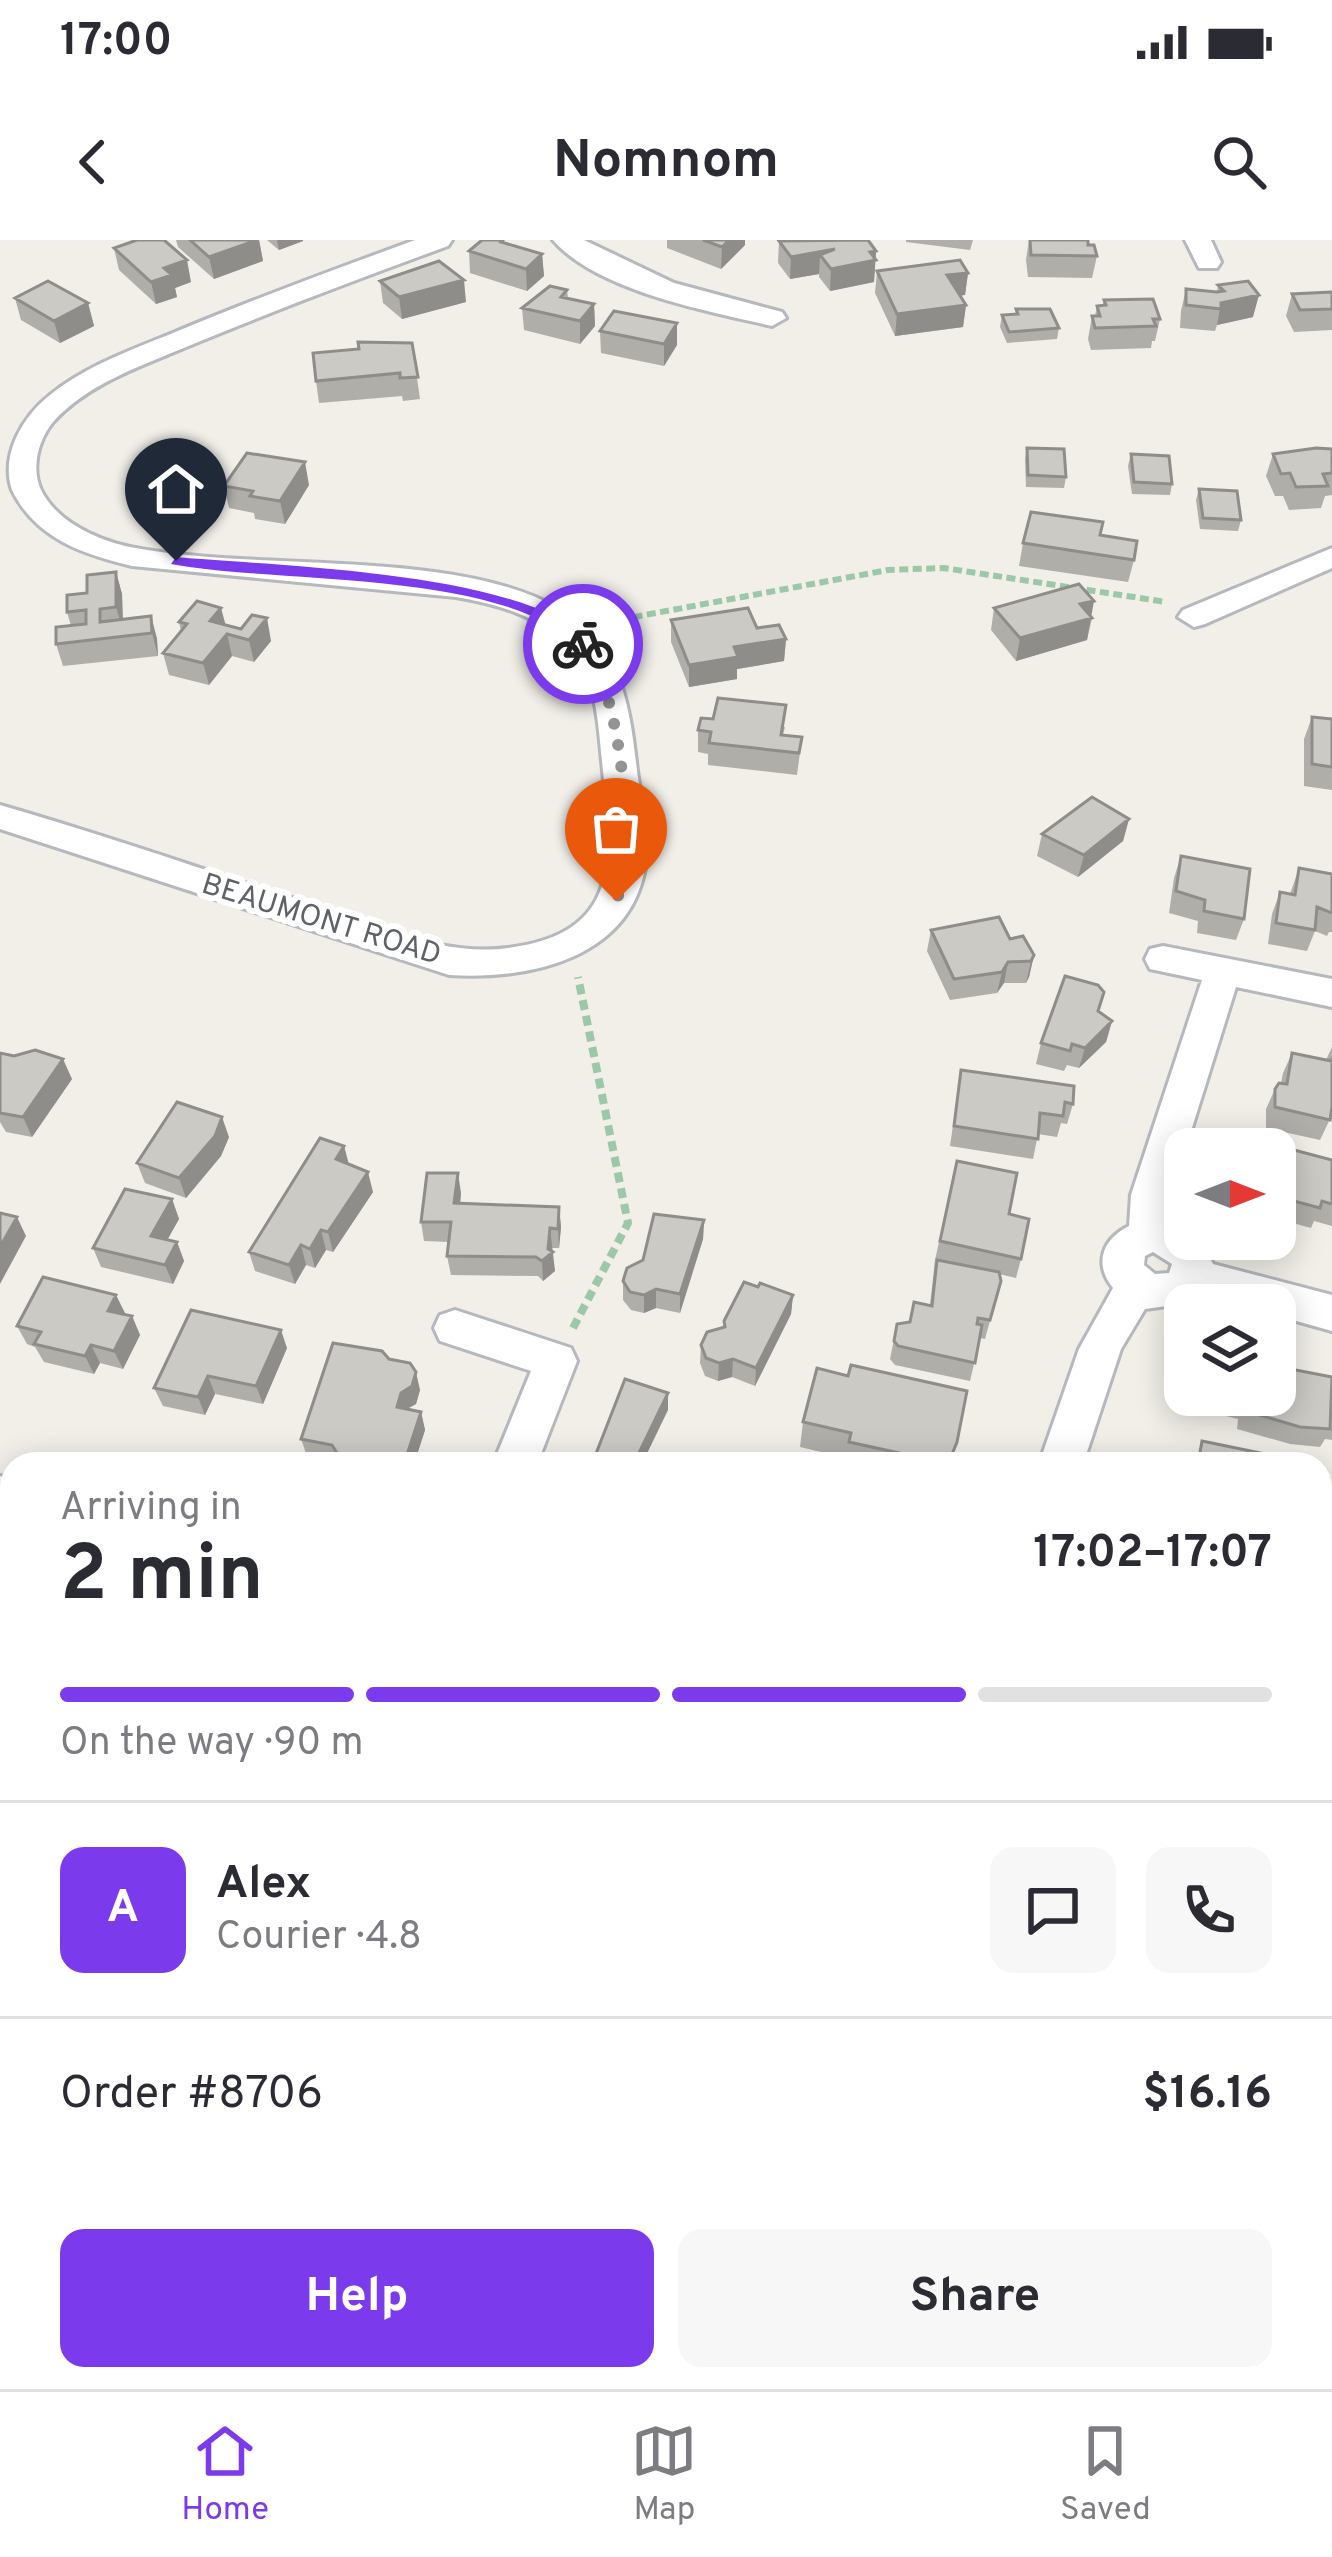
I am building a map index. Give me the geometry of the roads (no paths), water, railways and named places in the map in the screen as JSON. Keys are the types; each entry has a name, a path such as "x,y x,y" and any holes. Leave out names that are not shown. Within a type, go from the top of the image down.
{"street":[{"name":"BEAUMONT ROAD","path":"0,818 449,962 509,964 571,945 616,901 629,860 606,680 571,630 541,613 478,592 132,557 95,548 45,518 21,480 26,442 42,418 98,376 244,311 440,240"},
{"path":"566,240 599,264 649,286 772,318"},
{"path":"1194,616 1332,557"},
{"path":"1163,959 1332,993"},
{"path":"1149,1235 1151,1195 1223,971"},
{"path":"1149,1235 1170,1238 1187,1251 1192,1276 1180,1291 1170,1294 1137,1287 1123,1272 1120,1255 1130,1241 1149,1235"},
{"path":"1192,1276 1332,1313"},
{"path":"1065,1452 1101,1347 1119,1309 1137,1287"},
{"path":"455,1328 556,1361 520,1452"}]}
